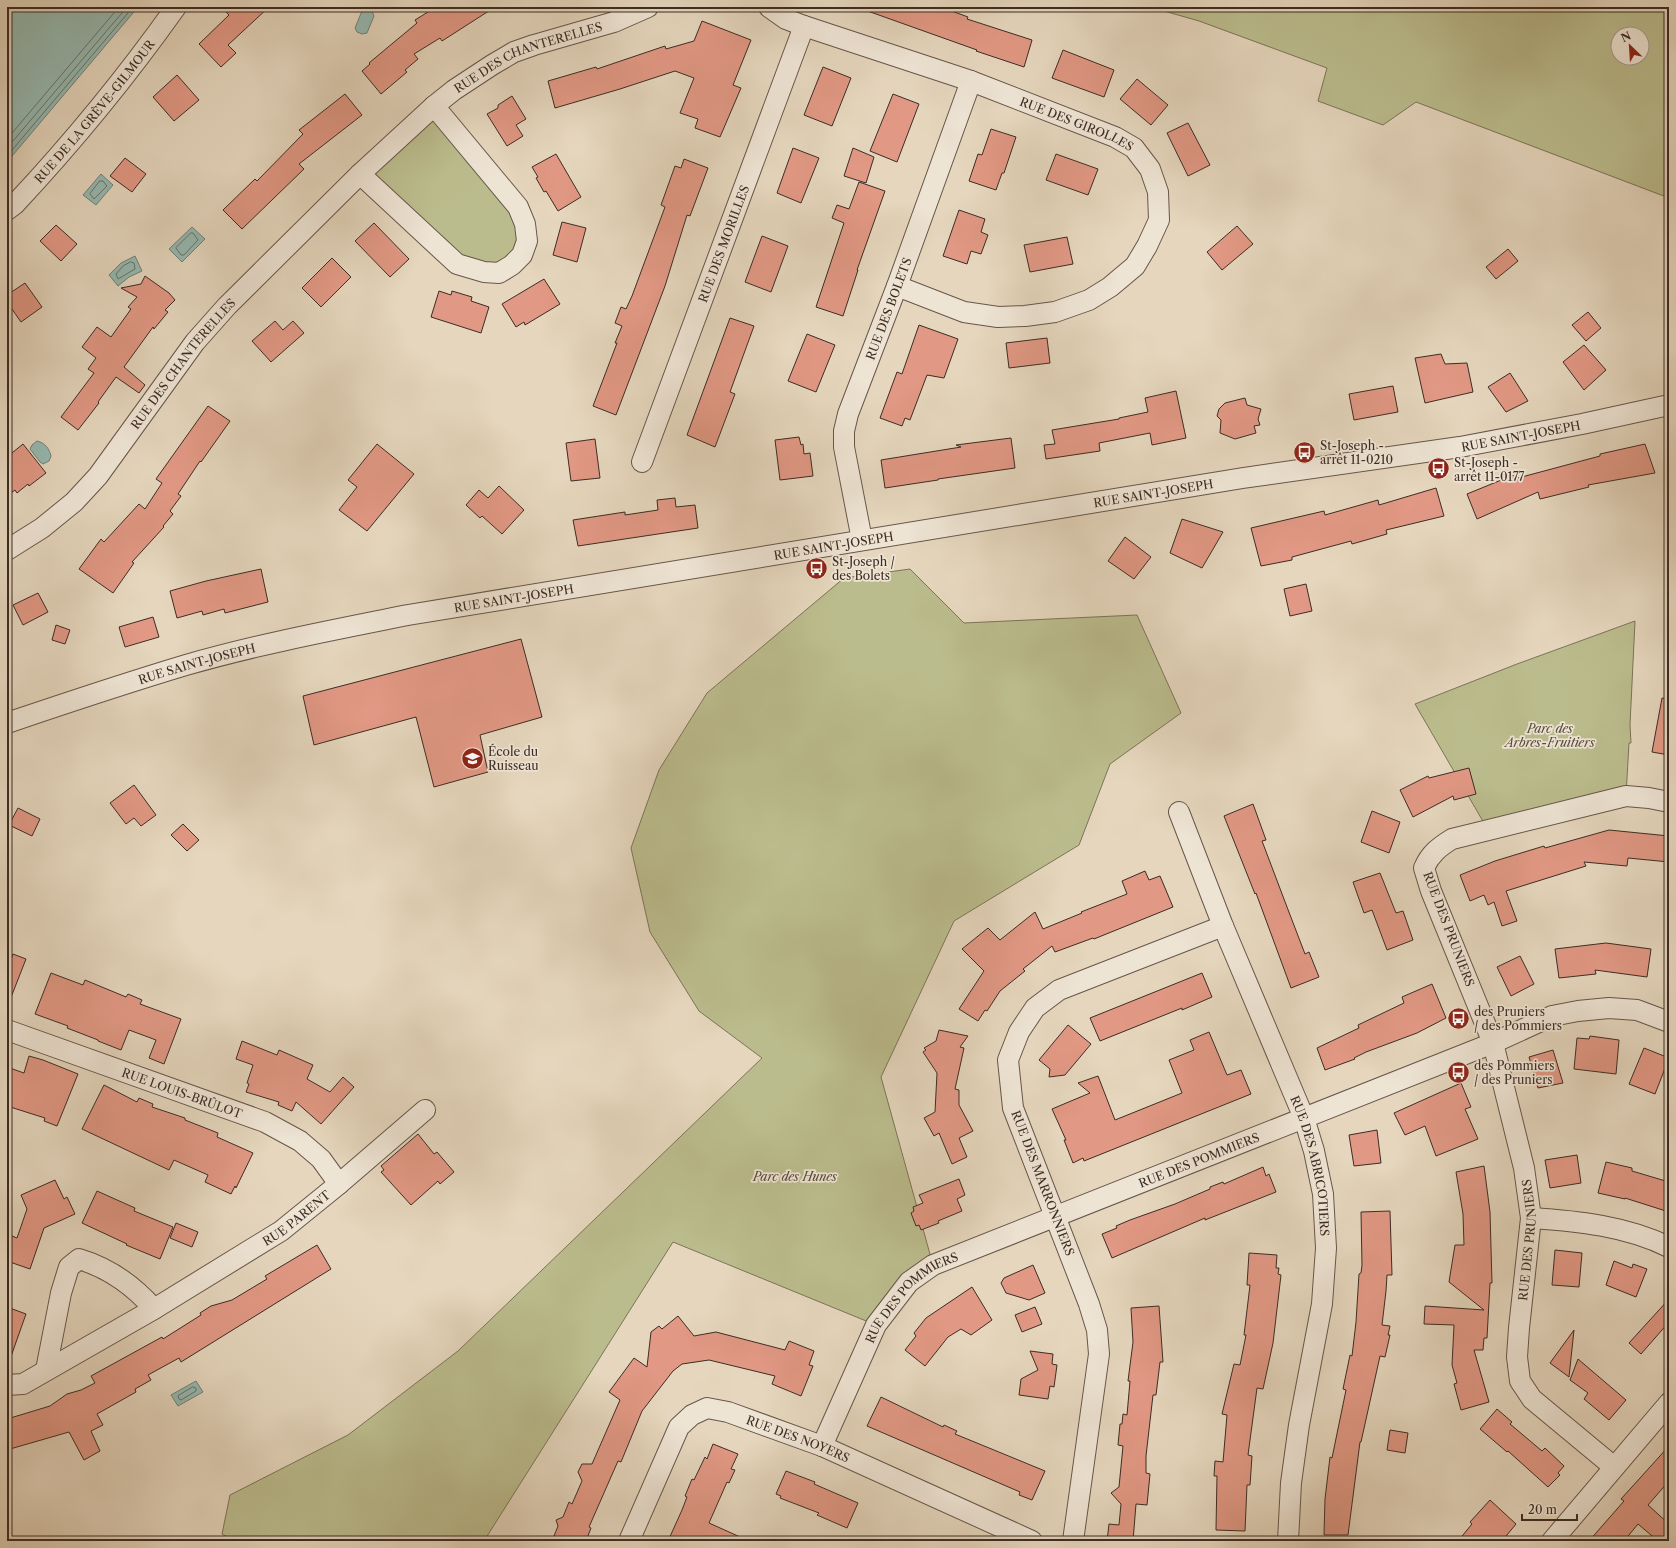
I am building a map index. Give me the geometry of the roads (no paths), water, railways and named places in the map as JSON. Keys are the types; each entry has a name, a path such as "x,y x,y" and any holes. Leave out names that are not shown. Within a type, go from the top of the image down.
{"street":[{"name":"RUE DE LA GRÈVE-GILMOUR","path":"7,210 15,204 58,158 155,36 176,7"},
{"name":"RUE DES CHANTERELLES","path":"7,550 42,528 74,502 93,481 194,342 227,306 360,174 434,106 454,90 514,52 614,22 648,7"},
{"name":"RUE DES GIROLLES","path":"769,7 786,19 804,26 970,81 1115,137 1134,148 1150,169 1158,192 1159,220 1147,246 1135,266 1110,287 1089,300 1055,312 1025,316 998,317 964,312 897,286"},
{"name":"RUE DES MORILLES","path":"642,462 804,26"},
{"name":"RUE DES BOLETS","path":"862,540 847,464 844,431 848,414 897,286 970,81"},
{"path":"360,174 457,264 484,272 499,273 512,265 522,255 527,241 525,224 518,207 434,106"},
{"name":"RUE SAINT-JOSEPH","path":"7,723 186,665 293,638 408,615 1243,478 1460,446 1582,424 1669,405"},
{"name":"RUE DES PRUNIERS","path":"1614,1467 1532,1399 1520,1382 1517,1358 1518,1328 1531,1218 1524,1168 1494,1043 1431,891 1424,868 1429,857 1439,847 1452,839 1626,796 1669,802"},
{"name":"RUE DES ABRICOTIERS","path":"1179,812 1223,926 1304,1118 1314,1152 1323,1194 1326,1248 1322,1304 1299,1425 1290,1483 1288,1541"},
{"name":"RUE DES MARRONNIERS","path":"1073,1541 1099,1354 1097,1330 1089,1304 1056,1217 1012,1108 1008,1060 1019,1032 1035,1008 1059,990 1223,926"},
{"name":"RUE DES POMMIERS","path":"822,1446 876,1325 910,1282 933,1265 1494,1043 1552,1016 1578,1011 1609,1008 1637,1010 1669,1022"},
{"name":"RUE LOUIS-BRÛLOT","path":"7,1030 265,1122 300,1141 321,1159 339,1184"},
{"name":"RUE PARENT","path":"7,1385 23,1384 154,1309 281,1231 339,1184 425,1110"},
{"path":"1531,1218 1581,1222 1627,1231 1655,1240 1669,1247"},
{"path":"46,1370 61,1293 69,1267 79,1259 96,1264 127,1282 142,1295 154,1309"},
{"path":"1552,1541 1669,1403"},
{"name":"RUE DES NOYERS","path":"629,1541 679,1427 692,1415 707,1408 728,1412 822,1446 1032,1541"}],"water":[{"path":"7,7 138,7 7,162"},
{"path":"367,9 372,11 374,16 367,33 362,34 357,32 355,28 362,11"},
{"path":"101,174 113,185 96,205 83,195"},
{"path":"192,227 205,239 182,262 169,249"},
{"path":"135,256 142,271 129,277 118,286 109,275 121,263"},
{"path":"37,441 46,446 51,456 49,461 43,464 30,449"},
{"path":"196,1381 203,1392 178,1406 171,1395"}],"place":[{"name":"St-Joseph - arrêt 11-0210","path":"1304,452"},
{"name":"St-Joseph - arrêt 11-0177","path":"1438,469"},
{"name":"St-Joseph / des Bolets","path":"817,568"},
{"name":"École du Ruisseau","path":"472,758"},
{"name":"des Pruniers / des Pommiers","path":"1459,1018"},
{"name":"des Pommiers / des Pruniers","path":"1459,1072"}],"park label":[{"name":"Parc des Arbres-Fruitiers","path":"1550,735"},
{"name":"Parc des Hunes","path":"795,1176"}]}
